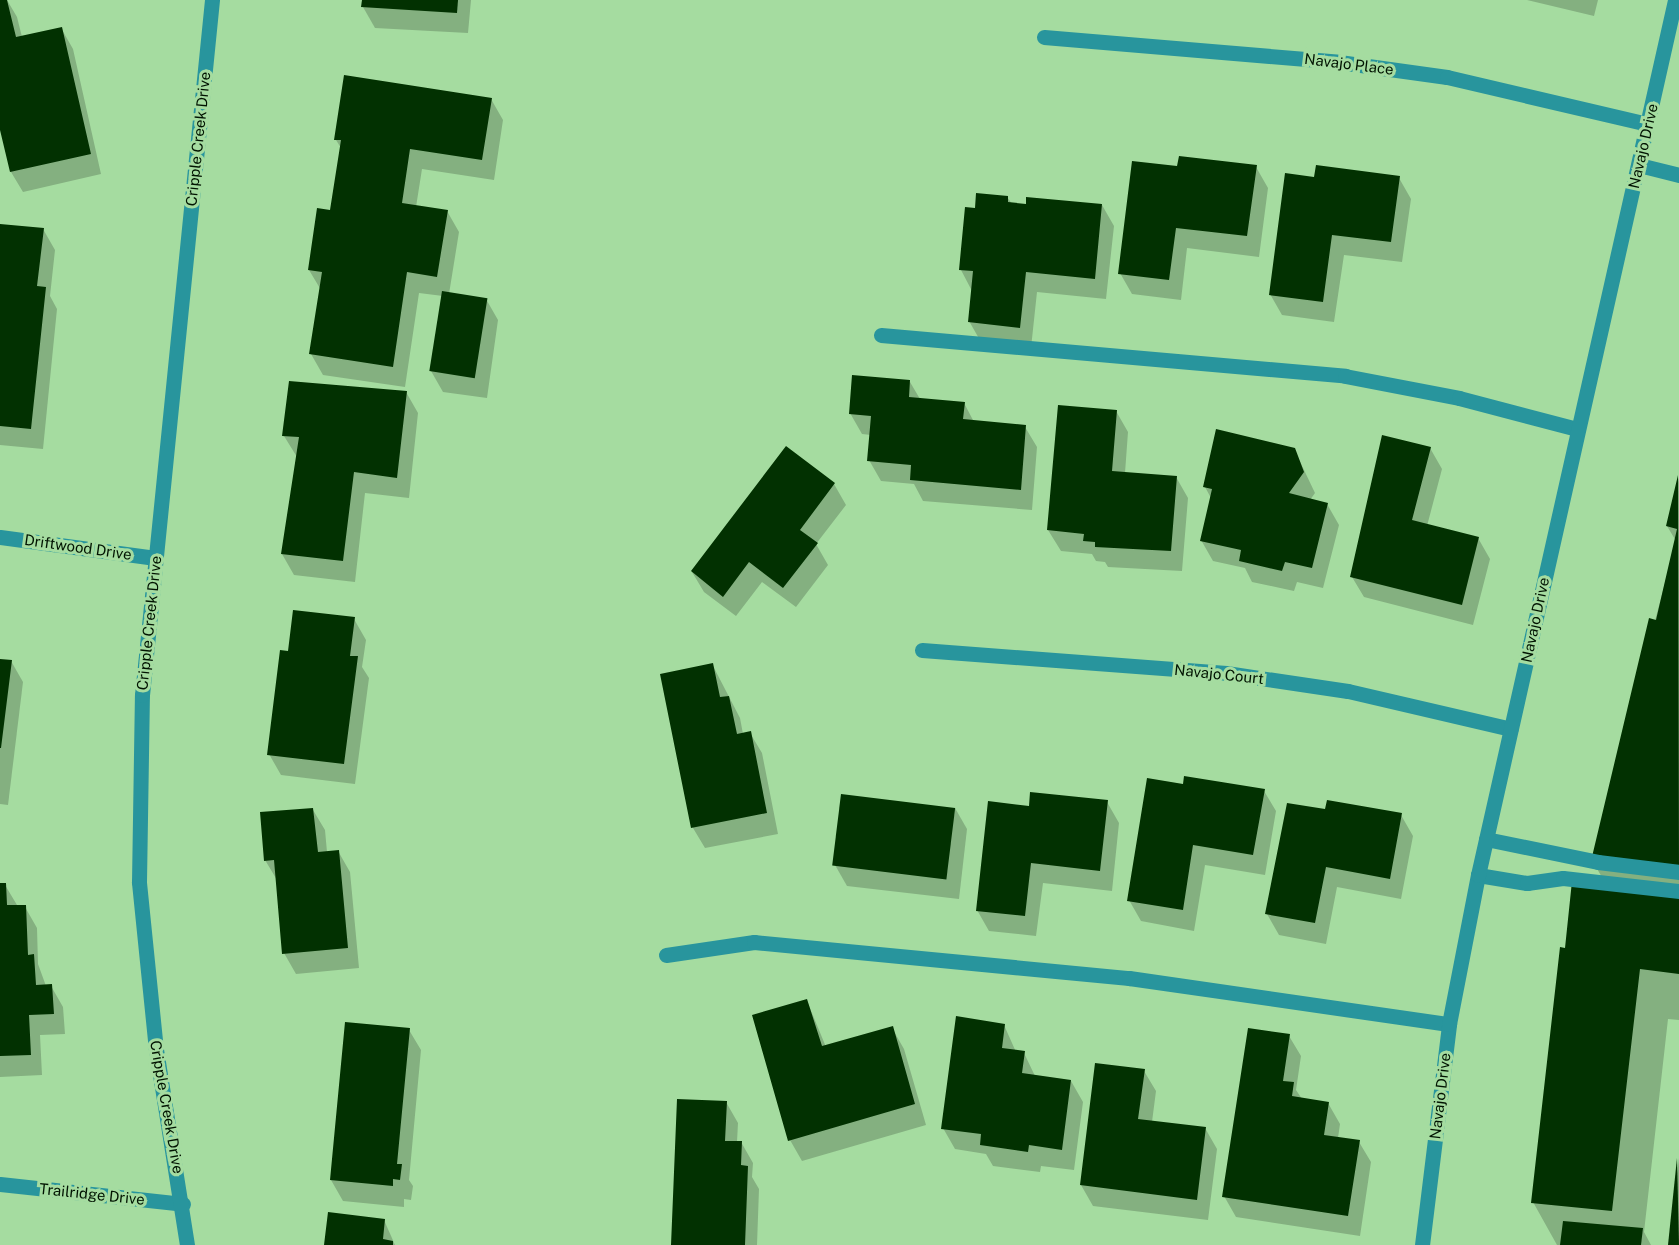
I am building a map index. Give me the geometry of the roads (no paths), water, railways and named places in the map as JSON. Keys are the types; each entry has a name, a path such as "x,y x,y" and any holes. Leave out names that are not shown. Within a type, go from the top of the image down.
{"street":[{"name":"Cripple Creek Drive","path":"187,1245 183,1204 156,1050 139,882 142,695 212,0"},
{"name":"Navajo Drive","path":"1422,1245 1449,1024 1478,875 1675,0"},
{"name":"Navajo Place","path":"1044,37 1339,62 1447,77 1648,124"},
{"path":"1639,165 1679,175"},
{"path":"881,334 1345,376 1459,398 1577,429"},
{"name":"Driftwood Drive","path":"0,537 156,558"},
{"name":"Navajo Court","path":"922,650 1226,673 1348,691 1511,729"},
{"path":"1486,839 1598,862 1679,872"},
{"path":"1478,875 1527,883 1563,878 1679,891"},
{"path":"666,955 754,942 1129,978 1449,1024"},
{"name":"Trailridge Drive","path":"0,1184 183,1204"}]}
